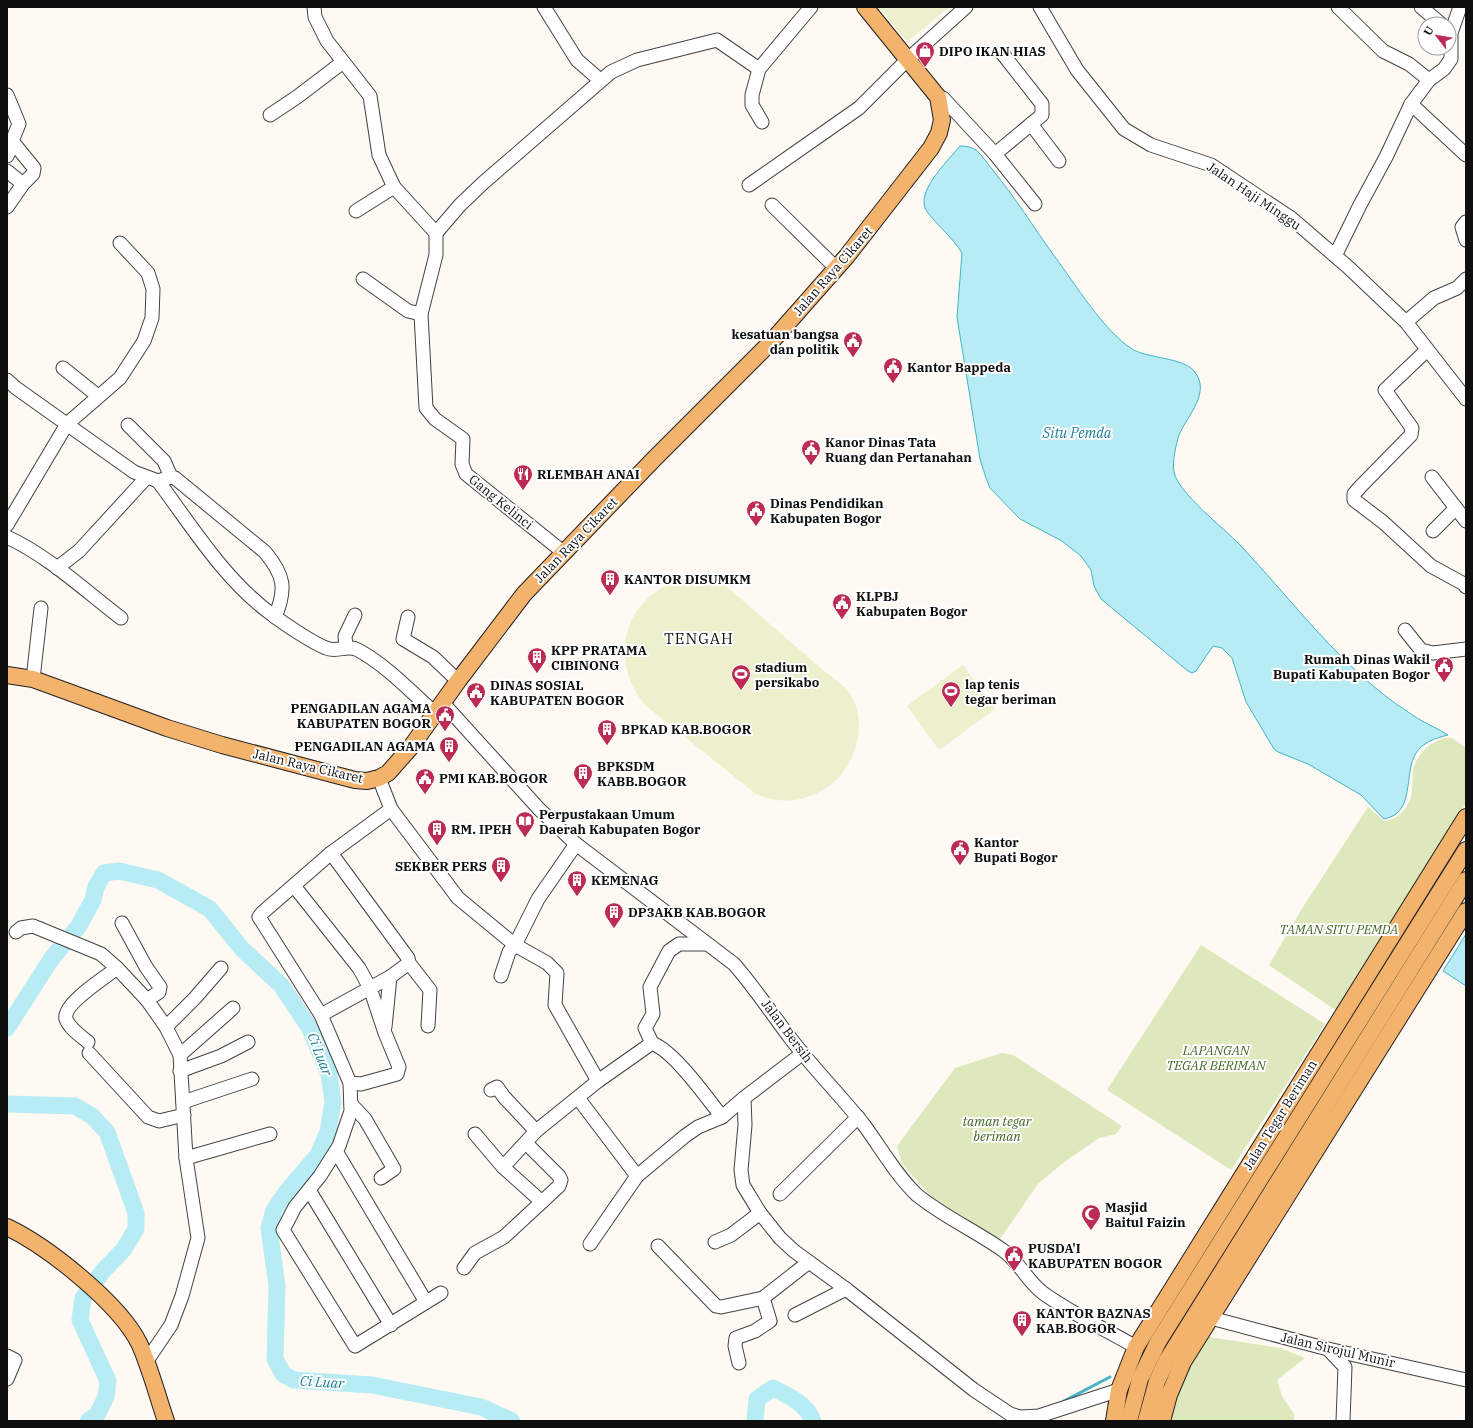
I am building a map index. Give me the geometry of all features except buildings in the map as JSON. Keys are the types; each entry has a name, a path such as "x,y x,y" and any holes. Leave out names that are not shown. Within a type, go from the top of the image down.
{"main road":[{"path":"865,7 938,97"},
{"name":"Jalan Raya Cikaret","path":"7,675 33,679 167,728 222,746 355,780 367,781 378,778 388,772 406,752 524,594 563,552 772,341 836,268 931,148 939,133 942,120 938,97"},
{"name":"Jalan Tegar Beriman","path":"1114,1421 1119,1390 1136,1347 1466,817"},
{"name":"Jalan Tegar Beriman","path":"1130,1421 1140,1379 1158,1342 1466,850"},
{"path":"1146,1421 1157,1381 1167,1360 1463,885 1447,881"},
{"path":"1162,1421 1169,1394 1183,1362 1466,911"},
{"path":"1412,966 1426,975"},
{"path":"7,1227 38,1244 100,1296 128,1325 146,1362 166,1421"}],"street":[{"path":"314,7 315,17 327,41 370,96 379,155 394,187 436,233 460,205 483,183 600,80 612,72 637,60 717,40 760,69"},
{"path":"544,7 577,60 600,80"},
{"path":"762,122 752,105 752,95 760,69 811,7"},
{"path":"749,185 859,108 875,94 907,60 966,7"},
{"name":"Jalan Haji Minggu","path":"1040,7 1077,70 1124,129 1151,145 1211,164 1291,218 1335,256 1406,322 1466,399"},
{"path":"1338,7 1383,52 1409,64 1428,80"},
{"path":"1421,7 1432,16"},
{"path":"1454,16 1460,7"},
{"path":"995,154 1042,115 1042,104 1002,52"},
{"path":"1335,256 1411,104 1428,80 1444,69 1451,58 1451,56"},
{"path":"270,115 297,97 343,62"},
{"path":"7,95 19,124 12,141 34,168 33,174 23,184 7,207"},
{"path":"938,97 942,98 995,154 1035,204"},
{"path":"1411,104 1466,155"},
{"path":"7,116 11,125 7,138"},
{"path":"1031,124 1059,162"},
{"path":"7,144 9,152 7,156"},
{"path":"7,171 23,184"},
{"path":"356,211 394,187"},
{"path":"772,205 836,268"},
{"path":"1466,222 1462,227 1466,240"},
{"name":"Gang Kelinci","path":"436,233 436,255 421,314 426,408 435,419 463,438 462,464 466,474 563,552"},
{"path":"7,525 67,424 120,378 144,341 152,318 153,289 148,273 120,243"},
{"path":"363,279 408,311 421,314"},
{"path":"1406,322 1434,298 1457,288 1466,279"},
{"path":"1427,350 1385,390 1412,428 1411,435 1360,487 1354,494 1354,500 1383,522 1432,566 1464,584 1466,587"},
{"path":"63,368 98,396"},
{"path":"7,380 134,472 152,480 228,574 255,602 275,617 326,648 336,650 346,647 345,636 355,615"},
{"path":"128,425 164,460 171,477"},
{"path":"57,568 79,550 152,480 171,477 175,478 265,552 277,566 282,582 282,601 275,617"},
{"path":"1432,477 1466,521"},
{"path":"1433,531 1456,508"},
{"path":"7,537 26,546 57,568 121,618"},
{"path":"33,679 40,608"},
{"path":"408,617 403,639 433,657 458,681"},
{"path":"1405,630 1421,650 1433,653 1466,649"},
{"name":"Jalan Bersih","path":"346,647 358,650 439,708 539,809 576,844 734,964 752,985 803,1053 858,1118 907,1185 917,1195 1006,1252 1019,1266 1030,1282 1043,1293 1136,1347"},
{"path":"378,778 391,809 458,898 515,945 547,963 557,973 555,1005 598,1081"},
{"path":"391,809 331,853 259,917 321,1015 350,1083 351,1111 336,1151 320,1176 295,1207 283,1230 355,1346 441,1293"},
{"path":"500,976 509,952 515,945 544,888 576,844"},
{"path":"331,853 430,990 428,1026"},
{"path":"294,886 359,968 370,988 399,1071 392,1076 361,1084 350,1083"},
{"path":"122,923 146,967 160,987 159,992 147,1000"},
{"path":"16,932 22,928 33,926 101,954 117,968 147,1000 166,1027 180,1055 186,1158 198,1238 182,1296 171,1325 146,1362"},
{"path":"706,944 679,944 669,951 650,987 653,1014 645,1028 652,1043 661,1048 685,1072 722,1117"},
{"path":"321,1015 390,977 409,962"},
{"path":"117,968 78,998 68,1008 66,1020 148,1117 159,1121 183,1108 252,1079"},
{"path":"166,1027 195,998 221,968"},
{"path":"385,1033 390,977"},
{"path":"180,1055 233,1008"},
{"path":"180,1071 221,1056 248,1042"},
{"path":"503,1167 536,1131 598,1081 652,1043"},
{"path":"590,1244 636,1176 698,1127 722,1117 748,1094 803,1053"},
{"path":"492,1090 497,1087 504,1097 536,1131"},
{"path":"748,1094 741,1170 743,1185 760,1213 780,1238 794,1251 846,1289 974,1390 1010,1414 1020,1417 1039,1416 1119,1390"},
{"path":"578,1098 636,1176"},
{"path":"351,1104 365,1119 394,1169 381,1178"},
{"path":"780,1194 858,1118"},
{"path":"186,1158 270,1134"},
{"path":"474,1134 503,1167 542,1202"},
{"path":"464,1268 474,1253 504,1237 559,1186 561,1180 559,1176 526,1143"},
{"path":"336,1151 426,1302"},
{"path":"309,1190 391,1325"},
{"path":"715,1242 731,1234 760,1213"},
{"path":"658,1246 716,1306 721,1307 763,1298 809,1262"},
{"path":"795,1316 846,1289"},
{"path":"739,1363 735,1346 736,1338 755,1330 770,1321 763,1298"},
{"name":"Jalan Sirojul Munir","path":"1211,1318 1328,1348 1465,1377"},
{"path":"1328,1348 1345,1367 1343,1421"},
{"path":"7,1356 15,1360 7,1378"}],"green space":[{"path":"879,7 949,7 907,42"},
{"name":"stadium persikabo","path":"692,577 718,579 817,665 840,683 851,695 859,718 857,743 853,756 847,767 839,777 822,791 794,800 775,800 756,794 645,705 633,686 626,665 625,645 629,626 638,609 652,595 670,584"},
{"name":"lap tenis tegar beriman","path":"963,665 995,709 939,750 907,706"},
{"name":"TAMAN SITU PEMDA","path":"1444,738 1452,738 1466,748 1466,803 1337,1011 1269,965 1303,907 1368,807 1384,821 1390,820 1400,814 1410,800 1413,770 1417,759 1429,746"},
{"name":"LAPANGAN TEGAR BERIMAN","path":"1201,945 1325,1024 1231,1170 1107,1090"},
{"name":"taman tegar beriman","path":"1002,1053 1013,1055 1122,1126 1116,1134 1099,1138 1064,1162 1038,1184 1000,1239 954,1212 931,1196 902,1164 897,1146 955,1068"},
{"path":"1209,1337 1280,1348 1305,1358 1277,1380 1282,1396 1294,1414 1294,1421 1168,1421 1185,1371"}],"water":[{"name":"Situ Pemda","path":"960,146 974,149 978,152 1009,190 1090,306 1121,341 1139,352 1182,363 1189,366 1194,371 1199,379 1199,395 1192,412 1179,435 1174,458 1174,472 1177,480 1192,500 1240,545 1320,634 1362,676 1384,695 1413,715 1448,735 1426,743 1416,753 1412,762 1405,801 1401,809 1394,815 1384,819 1361,795 1308,764 1274,749 1246,702 1232,658 1222,648 1213,646 1196,671 1192,673 1188,671 1101,599 1094,586 1091,570 1081,556 1062,541 1020,519 990,488 980,459 957,317 962,253 928,213 924,205 928,187 940,169"},
{"path":"1466,934 1466,986 1443,971"}],"waterway":[{"name":"Ci Luar","path":"7,1028 52,958 78,927 93,900 96,887 104,873 119,871 158,880 210,909 242,949 281,985 309,1027 329,1074 333,1102 328,1132 318,1155 287,1191 274,1210 269,1228 277,1286 275,1359 283,1374 294,1380 372,1385 481,1407 512,1421"},
{"name":"Ci Luar","path":"7,1104 75,1106 92,1116 107,1132 136,1213 136,1229 124,1249 103,1271 83,1298 80,1320 108,1381 106,1397 97,1415 88,1421"},
{"path":"1064,1401 1110,1377"},
{"name":"Ci Luar","path":"755,1421 757,1399 773,1388 791,1397 802,1405 813,1421"}],"place":[{"name":"DIPO IKAN HIAS","path":"925,68"},
{"name":"kesatuan bangsa dan politik","path":"853,358"},
{"name":"Kantor Bappeda","path":"893,384"},
{"name":"Kanor Dinas Tata Ruang dan Pertanahan","path":"811,466"},
{"name":"RLEMBAH ANAI","path":"523,491"},
{"name":"Dinas Pendidikan Kabupaten Bogor","path":"756,527"},
{"name":"KANTOR DISUMKM","path":"610,596"},
{"name":"KLPBJ Kabupaten Bogor","path":"842,620"},
{"name":"KPP PRATAMA CIBINONG","path":"537,674"},
{"name":"Rumah Dinas Wakil Bupati Kabupaten Bogor","path":"1444,683"},
{"name":"stadium persikabo","path":"741,691"},
{"name":"lap tenis tegar beriman","path":"951,708"},
{"name":"DINAS SOSIAL KABUPATEN BOGOR","path":"476,709"},
{"name":"PENGADILAN AGAMA KABUPATEN BOGOR","path":"445,732"},
{"name":"BPKAD KAB.BOGOR","path":"607,746"},
{"name":"PENGADILAN AGAMA","path":"449,763"},
{"name":"BPKSDM KABB.BOGOR","path":"583,790"},
{"name":"PMI KAB.BOGOR","path":"425,795"},
{"name":"Perpustakaan Umum Daerah Kabupaten Bogor","path":"525,838"},
{"name":"RM. IPEH","path":"437,846"},
{"name":"Kantor Bupati Bogor","path":"960,866"},
{"name":"SEKBER PERS","path":"501,883"},
{"name":"KEMENAG","path":"577,897"},
{"name":"DP3AKB KAB.BOGOR","path":"614,929"},
{"name":"Masjid Baitul Faizin","path":"1091,1231"},
{"name":"PUSDA'I KABUPATEN BOGOR","path":"1014,1272"},
{"name":"KANTOR BAZNAS KAB.BOGOR","path":"1022,1337"}],"district":[{"name":"TENGAH","path":"699,638"}]}
